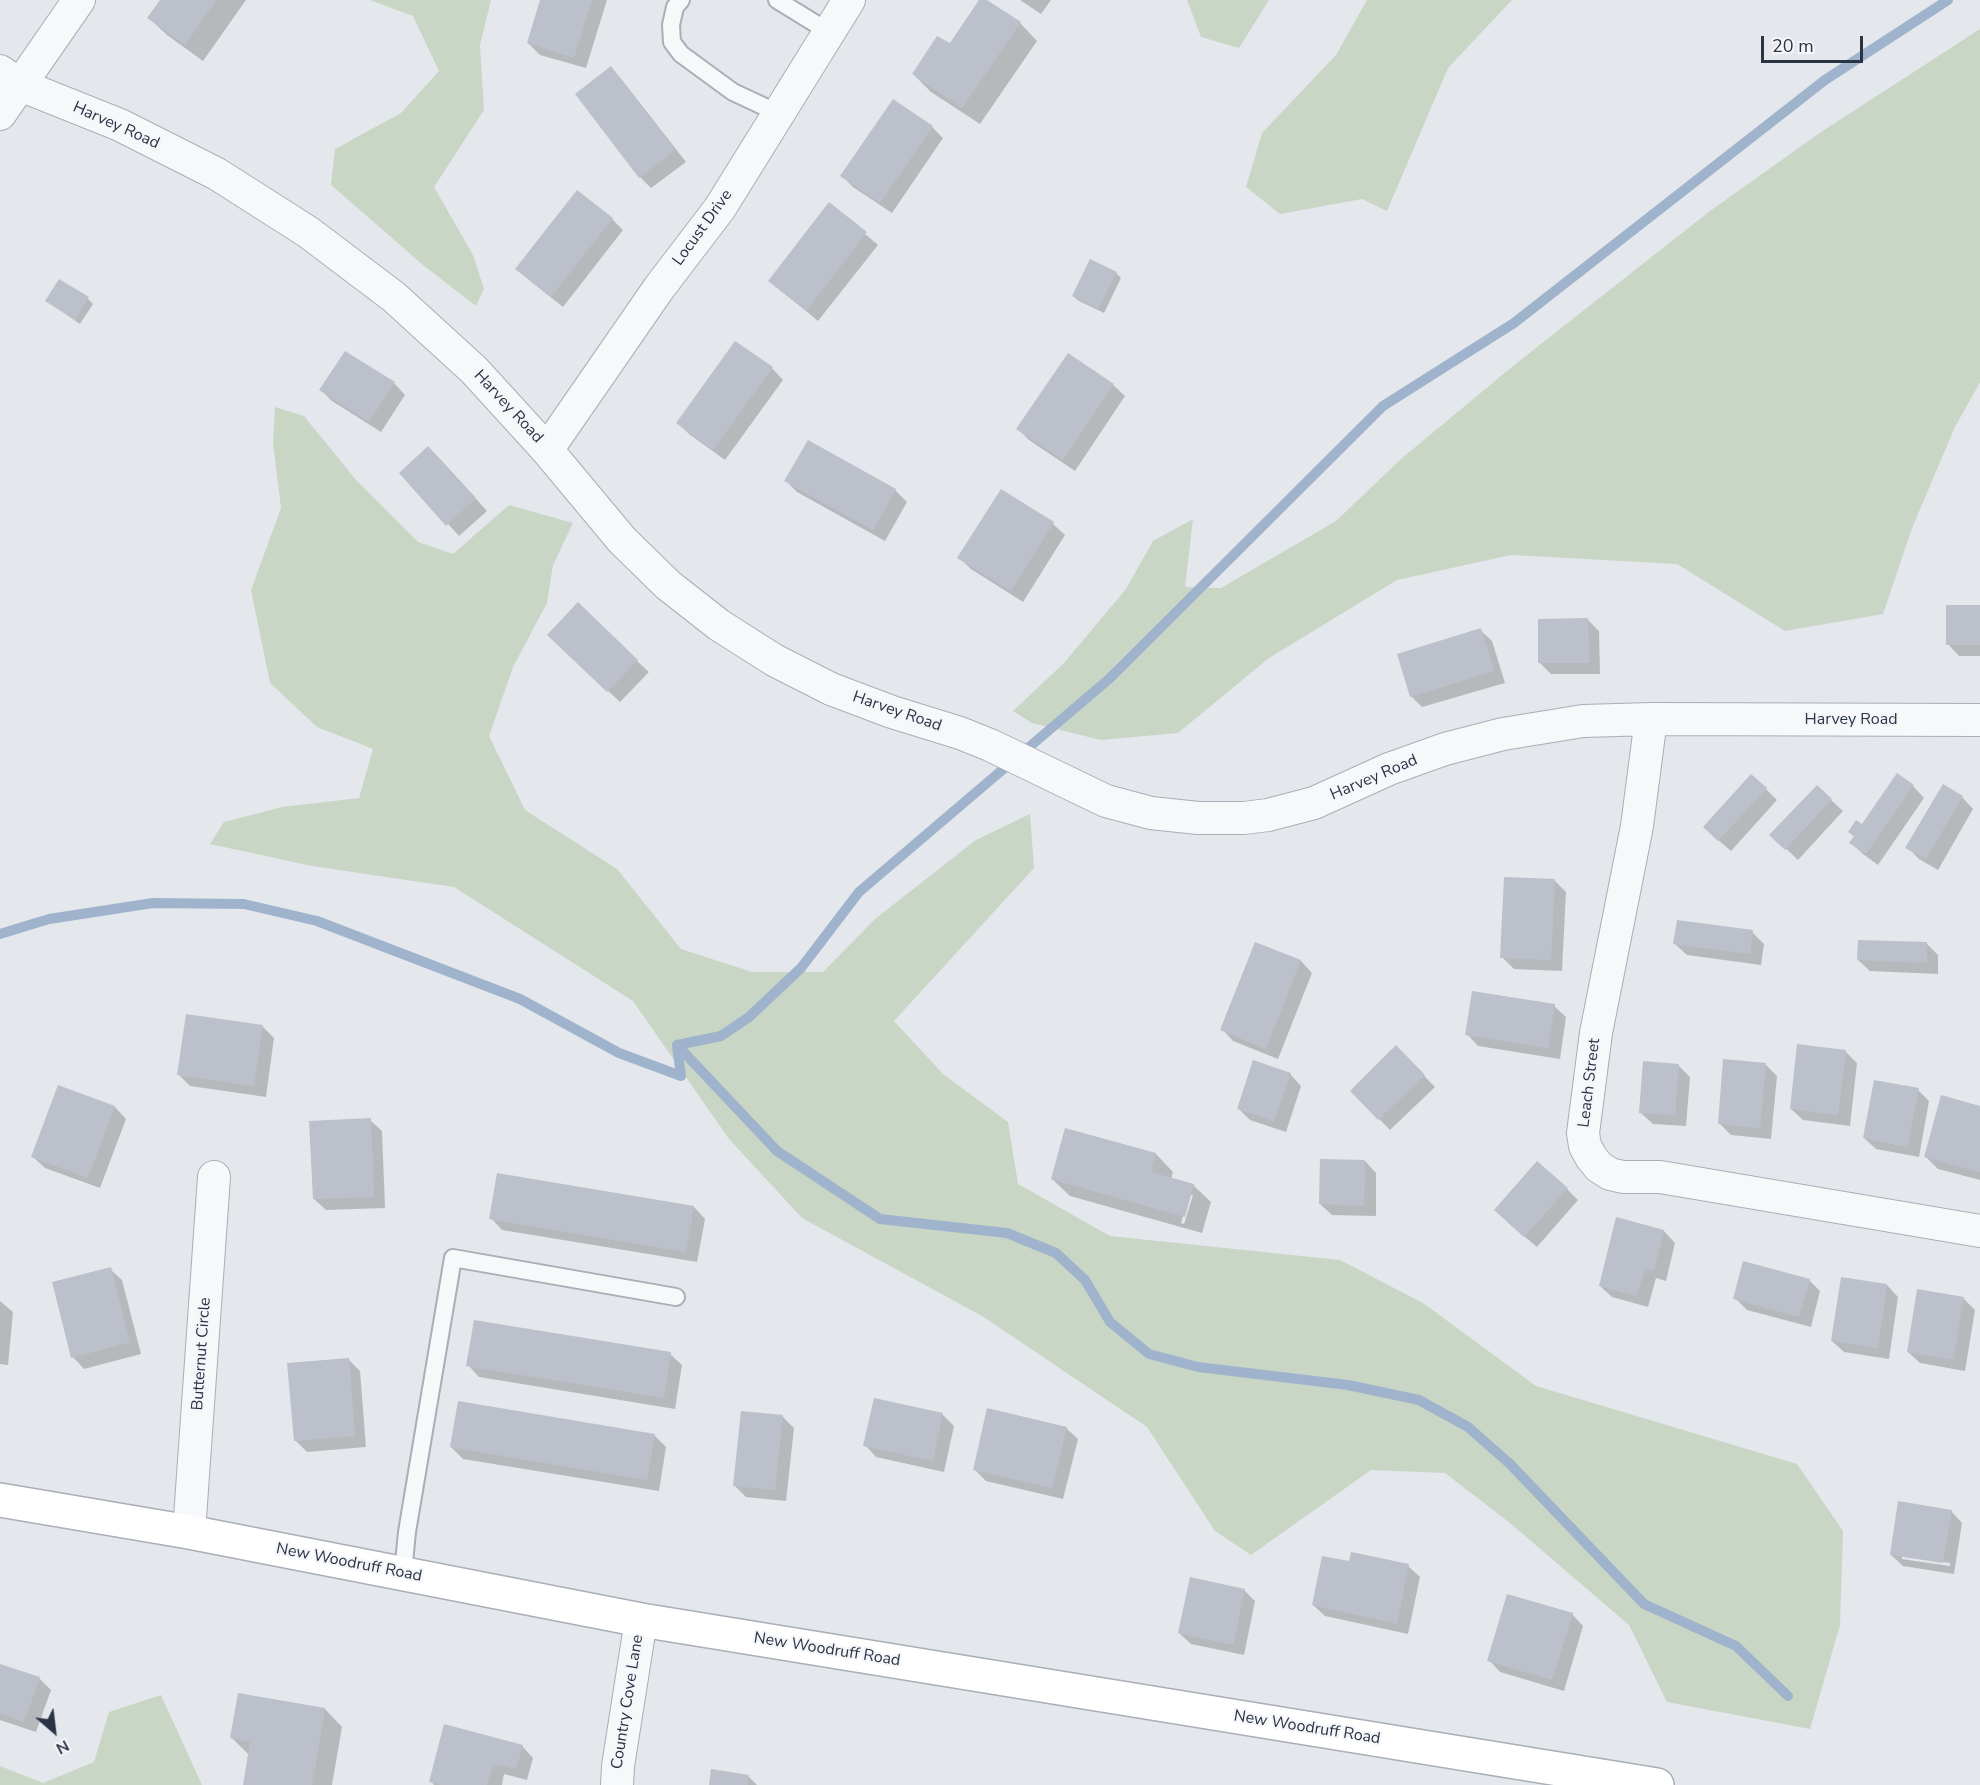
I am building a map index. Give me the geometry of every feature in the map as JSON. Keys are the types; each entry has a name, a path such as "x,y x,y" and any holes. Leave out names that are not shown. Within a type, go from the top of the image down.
{"main road":[{"name":"New Woodruff Road","path":"0,1500 189,1532 641,1620 1639,1784"}],"street":[{"path":"0,114 10,78 79,0"},
{"name":"Locust Drive","path":"547,450 659,288 720,208 849,0"},
{"name":"Harvey Road","path":"10,78 120,125 217,174 308,232 403,305 474,370 547,450 622,540 668,585 719,625 774,660 831,689 990,745 1106,801 1151,813 1198,818 1245,818 1268,815 1314,803 1389,769 1445,749 1503,734 1583,721 1651,719 1980,720"},
{"name":"Leach Street","path":"1651,719 1637,826 1596,1033 1583,1133 1585,1146 1591,1158 1610,1174 1623,1178 1660,1177 1980,1231"},
{"name":"Butternut Circle","path":"189,1532 214,1177"},
{"name":"Country Cove Lane","path":"617,1785 641,1620"}],"lane":[{"path":"681,0 675,7 671,25 672,42 681,54 733,92 778,113"},
{"path":"777,0 829,32"},
{"path":"403,1573 407,1532 453,1258 676,1297"}],"green space":[{"path":"370,0 491,0 480,45 484,110 434,187 473,255 484,289 476,306 423,265 331,185 335,149 401,113 439,71 413,16"},
{"path":"1187,0 1269,0 1239,48 1201,37"},
{"path":"1367,0 1512,0 1448,68 1387,211 1362,199 1280,214 1246,187 1262,133 1336,55"},
{"path":"1980,29 1980,382 1955,427 1912,528 1883,614 1785,631 1677,564 1511,555 1397,580 1269,658 1178,733 1101,740 1032,723 1013,711 1064,663 1126,589 1153,541 1193,519 1185,587 1221,588 1336,521 1401,459 1513,366 1710,211 1821,132"},
{"path":"275,407 304,416 356,480 418,542 453,554 509,505 573,523 553,565 547,603 513,667 489,736 525,810 617,869 681,949 752,972 823,972 875,919 976,840 1030,814 1034,868 894,1021 943,1074 1008,1122 1018,1184 1110,1236 1340,1260 1423,1303 1536,1386 1797,1464 1843,1531 1840,1625 1810,1729 1667,1702 1629,1625 1510,1523 1445,1473 1371,1470 1251,1555 1215,1531 1147,1427 982,1316 802,1218 729,1139 633,1001 454,887 312,866 210,844 224,822 282,807 359,798 373,749 317,727 270,683 251,590 281,508 273,443"},
{"path":"161,1695 202,1785 0,1785 0,1766 43,1783 94,1762 109,1712"}],"building":[{"path":"160,0 216,0 185,45 147,18"},
{"path":"540,0 592,0 574,58 527,43"},
{"path":"979,0 987,0 1021,22 962,108 912,74 937,36 950,43"},
{"path":"611,66 675,150 639,178 575,94"},
{"path":"893,99 933,126 880,203 840,176"},
{"path":"577,190 613,218 551,297 515,269"},
{"path":"829,202 867,232 806,311 768,281"},
{"path":"1090,259 1117,272 1098,309 1072,296"},
{"path":"59,279 89,297 75,320 45,301"},
{"path":"735,341 773,367 713,450 676,423"},
{"path":"345,351 395,382 369,422 319,390"},
{"path":"1068,353 1114,384 1063,460 1016,429"},
{"path":"808,440 896,489 873,530 784,481"},
{"path":"428,446 476,498 446,526 399,473"},
{"path":"1001,489 1054,522 1011,591 957,558"},
{"path":"578,602 638,660 607,692 547,635"},
{"path":"1946,605 1980,605 1980,645 1946,645"},
{"path":"1588,618 1589,663 1538,663 1538,619"},
{"path":"1481,628 1494,671 1410,697 1397,654"},
{"path":"1897,773 1914,785 1866,854 1849,843 1854,836 1848,832 1856,820 1862,824"},
{"path":"1751,774 1767,788 1718,841 1703,827"},
{"path":"1943,784 1963,796 1926,859 1905,848"},
{"path":"1817,785 1832,799 1785,850 1769,835"},
{"path":"1504,877 1555,879 1551,960 1500,958"},
{"path":"1677,920 1753,930 1750,954 1673,944"},
{"path":"1858,940 1927,942 1927,963 1857,960"},
{"path":"1255,942 1301,960 1266,1049 1220,1030"},
{"path":"1472,991 1555,1004 1548,1048 1465,1035"},
{"path":"186,1014 263,1025 254,1086 177,1075"},
{"path":"1797,1044 1846,1050 1838,1115 1790,1109"},
{"path":"1396,1045 1425,1075 1378,1120 1350,1091"},
{"path":"1723,1059 1766,1063 1760,1128 1718,1124"},
{"path":"1253,1060 1291,1073 1274,1121 1237,1109"},
{"path":"1643,1061 1679,1064 1675,1115 1639,1113"},
{"path":"1874,1080 1919,1088 1907,1147 1863,1138"},
{"path":"58,1085 115,1106 88,1178 31,1157"},
{"path":"1941,1095 1980,1106 1980,1172 1924,1157"},
{"path":"371,1118 374,1197 313,1199 309,1121"},
{"path":"1065,1128 1156,1153 1151,1172 1194,1184 1185,1217 1051,1179"},
{"path":"1320,1159 1365,1160 1364,1206 1319,1204"},
{"path":"1537,1161 1568,1188 1524,1237 1494,1210"},
{"path":"497,1173 694,1206 686,1252 489,1219"},
{"path":"1616,1217 1664,1230 1654,1270 1645,1268 1637,1296 1599,1286"},
{"path":"1743,1261 1810,1279 1799,1317 1733,1299"},
{"path":"111,1267 130,1342 71,1358 52,1282"},
{"path":"1841,1277 1887,1284 1878,1348 1831,1341"},
{"path":"1917,1289 1964,1297 1953,1360 1907,1352"},
{"path":"474,1320 671,1352 664,1398 466,1366"},
{"path":"349,1358 355,1436 294,1441 287,1363"},
{"path":"874,1398 943,1413 933,1461 863,1446"},
{"path":"458,1401 655,1434 647,1480 450,1447"},
{"path":"987,1408 1067,1427 1052,1488 973,1470"},
{"path":"741,1411 783,1415 775,1490 733,1486"},
{"path":"1898,1501 1952,1510 1943,1563 1890,1555"},
{"path":"1351,1552 1409,1564 1397,1624 1312,1605 1322,1556 1349,1561"},
{"path":"1190,1577 1245,1589 1233,1645 1178,1633"},
{"path":"1507,1594 1573,1613 1552,1680 1487,1661"},
{"path":"0,1664 40,1677 24,1722 0,1713"},
{"path":"238,1693 325,1708 312,1785 243,1785 250,1742 230,1738"},
{"path":"444,1724 523,1745 516,1769 493,1764 487,1785 441,1785 429,1782"},
{"path":"711,1769 749,1775 748,1785 709,1785"}],"waterway":[{"path":"677,1045 721,1036 749,1017 801,968 859,892 1109,679 1383,406 1514,323 1825,80 1948,0"},
{"path":"0,934 49,919 153,903 244,904 317,921 520,999 619,1053 681,1076 677,1046"},
{"path":"677,1045 777,1151 880,1219 1007,1233 1056,1253 1085,1280 1110,1322 1149,1354 1198,1367 1348,1385 1419,1400 1468,1427 1510,1464 1644,1604 1736,1646 1788,1696"}]}
